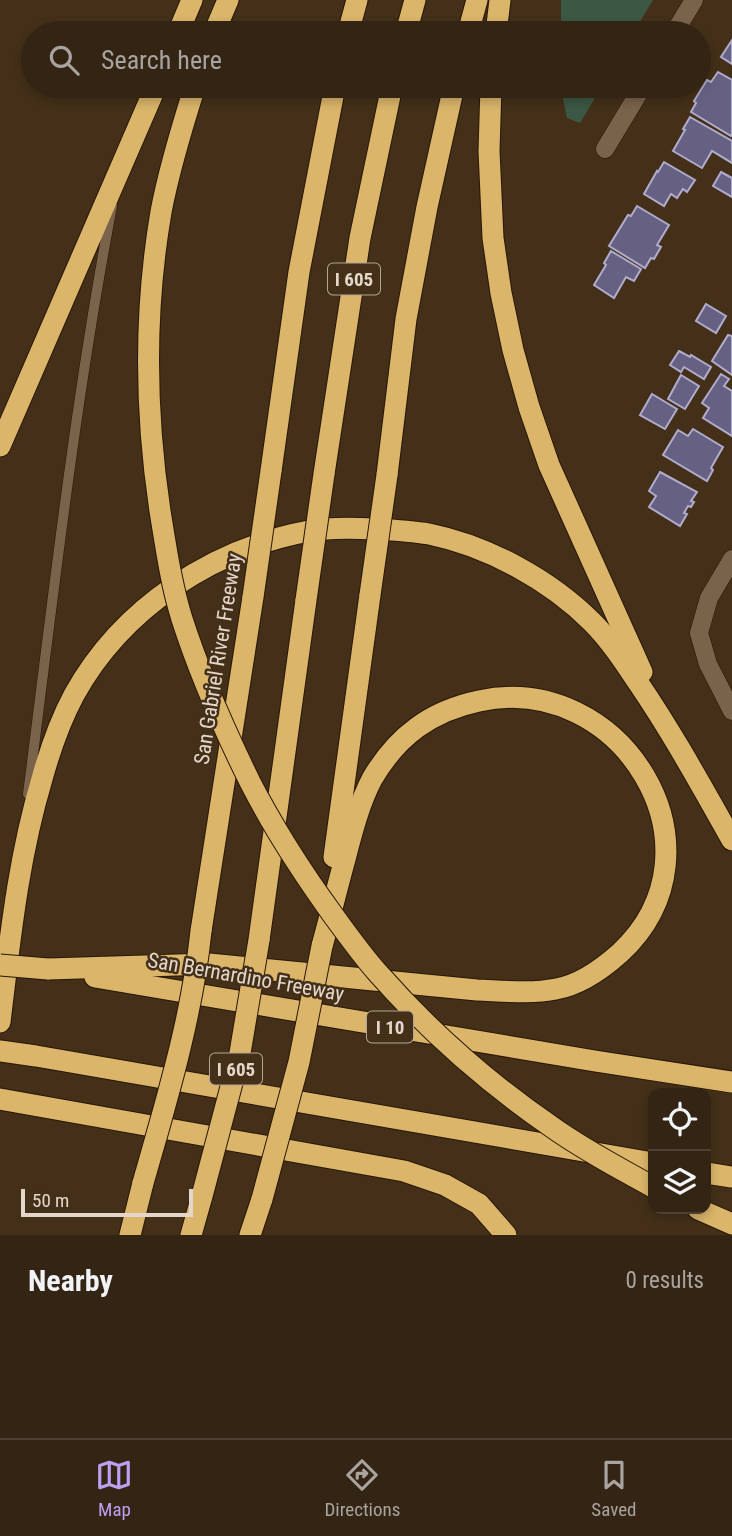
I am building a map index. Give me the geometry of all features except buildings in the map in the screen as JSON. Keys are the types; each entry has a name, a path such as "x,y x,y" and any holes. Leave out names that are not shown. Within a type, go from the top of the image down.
{"highway":[{"path":"183,21 192,0"},
{"path":"219,21 228,0"},
{"path":"351,21 357,0"},
{"path":"409,21 415,0"},
{"path":"471,21 477,0"},
{"path":"497,21 500,0"},
{"path":"0,446 151,98"},
{"path":"191,98 172,163 156,250 148,350 149,414 154,472 172,577 182,618 226,733 266,813 291,855 375,970 443,1038 517,1102 554,1129 648,1184"},
{"name":"San Gabriel River Freeway","path":"130,1235 183,1040 197,972 299,272 333,98"},
{"name":"I 605","path":"191,1235 240,1053 259,940 360,238 389,98"},
{"path":"250,1235 299,1062 322,946 406,319 451,98"},
{"path":"491,98 489,151 493,238 513,350 549,465 662,718"},
{"path":"0,1023 25,844 50,751 73,697 89,669 121,630 164,593 232,554 284,537 311,531 355,528 431,534 502,559 530,574 592,622 623,660 662,718 732,840"},
{"path":"48,969 209,964 491,990 519,992 557,989 578,982 606,965 631,943 649,919 667,871 665,820 656,795 629,752 611,734 588,718 562,707 536,699 512,697 458,705 438,714 405,736 372,779 358,812 322,946"},
{"name":"San Bernardino Freeway","path":"0,965 48,969 732,1082"},
{"path":"0,1051 648,1162"},
{"path":"0,1099 404,1171 444,1185 479,1204 506,1235"},
{"path":"711,1173 732,1177"},
{"path":"257,1235 262,1199"},
{"path":"709,1214 732,1224"}],"street":[{"path":"681,21 694,0"},
{"path":"605,149 636,98"},
{"path":"732,559 709,598 699,633 708,664 732,711"}],"lane":[{"path":"16,894 70,467 118,175"}],"green space":[{"path":"561,0 653,0 640,21 561,21"},
{"path":"595,98 580,123 567,118 563,99"}]}
